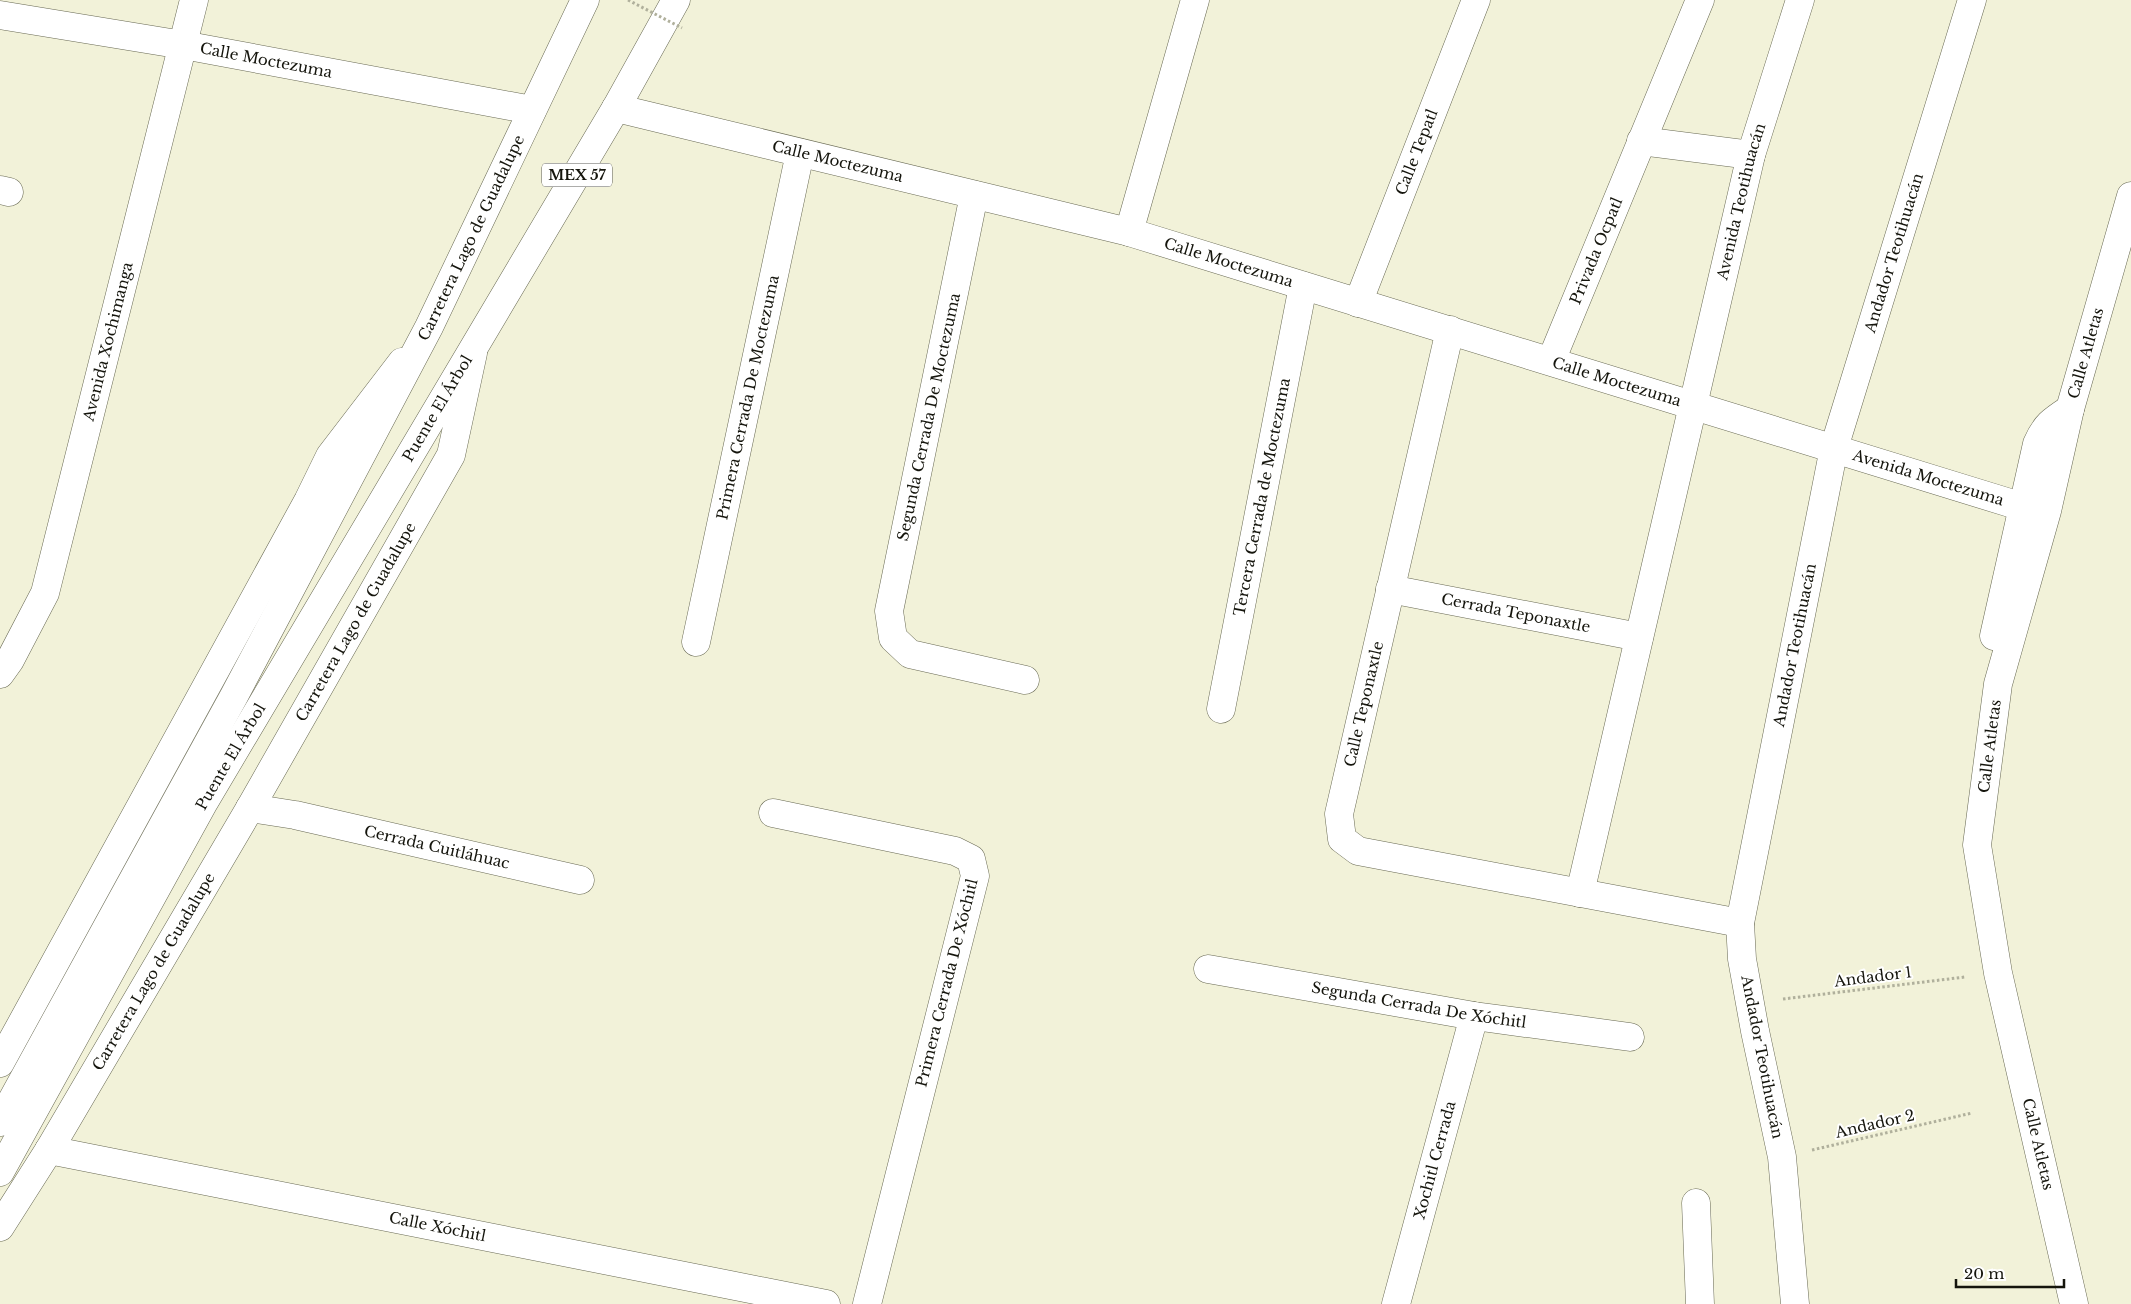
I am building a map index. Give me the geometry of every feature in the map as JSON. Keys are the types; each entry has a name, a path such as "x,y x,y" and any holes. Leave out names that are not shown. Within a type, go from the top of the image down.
{"street":[{"name":"Avenida Xochimanga","path":"3,664 45,593 194,0"},
{"name":"Carretera Lago de Guadalupe","path":"0,1063 308,501 330,456 429,327 585,0"},
{"name":"Carretera Lago de Guadalupe","path":"0,1227 49,1150 250,808 450,455 474,348 616,108 676,0"},
{"path":"1129,232 1195,0"},
{"name":"Calle Tepatl","path":"1358,303 1476,0"},
{"name":"Privada Ocpatl","path":"1551,361 1700,0"},
{"name":"Avenida Teotihuacán","path":"1693,406 1751,155 1800,0"},
{"name":"Andador Teotihuacán","path":"1795,1304 1782,1158 1750,1003 1742,958 1740,923 1834,448 1972,0"},
{"name":"Calle Moctezuma","path":"0,15 183,45 532,110"},
{"name":"Calle Moctezuma","path":"616,108 1129,232 1834,448"},
{"path":"1641,141 1751,155"},
{"name":"Primera Cerrada De Moctezuma","path":"696,642 800,153"},
{"name":"Segunda Cerrada De Moctezuma","path":"974,195 889,611 893,638 910,654 1025,680"},
{"name":"Calle Atletas","path":"2074,1304 1998,973 1977,845 1998,684 2047,511 2070,409 2131,196"},
{"name":"Tercera Cerrada de Moctezuma","path":"1221,709 1304,286"},
{"name":"Puente El Árbol","path":"0,1122 202,756 429,327"},
{"name":"Calle Teponaxtle","path":"1450,330 1339,814 1342,839 1358,851 1740,923"},
{"name":"Puente El Árbol","path":"0,1172 204,802 474,348"},
{"path":"1580,893 1693,406"},
{"path":"1998,684 1992,650 2037,444 2043,430 2050,422 2070,409"},
{"name":"Avenida Moctezuma","path":"1834,448 2023,507"},
{"name":"Cerrada Teponaxtle","path":"1390,589 1639,636"},
{"name":"Cerrada Cuitláhuac","path":"250,808 295,815 580,880"},
{"name":"Primera Cerrada De Xóchitl","path":"773,813 955,851 971,859 975,876 867,1304"},
{"name":"Segunda Cerrada De Xóchitl","path":"1208,969 1474,1016 1630,1037"},
{"name":"Xochitl Cerrada","path":"1396,1304 1474,1016"},
{"name":"Calle Xóchitl","path":"49,1150 826,1304"},
{"path":"1696,1203 1700,1304"}],"path":[{"path":"628,0 682,28"},
{"name":"Andador 1","path":"1750,1003 1998,973"},
{"name":"Andador 2","path":"1782,1158 1972,1113"}]}
